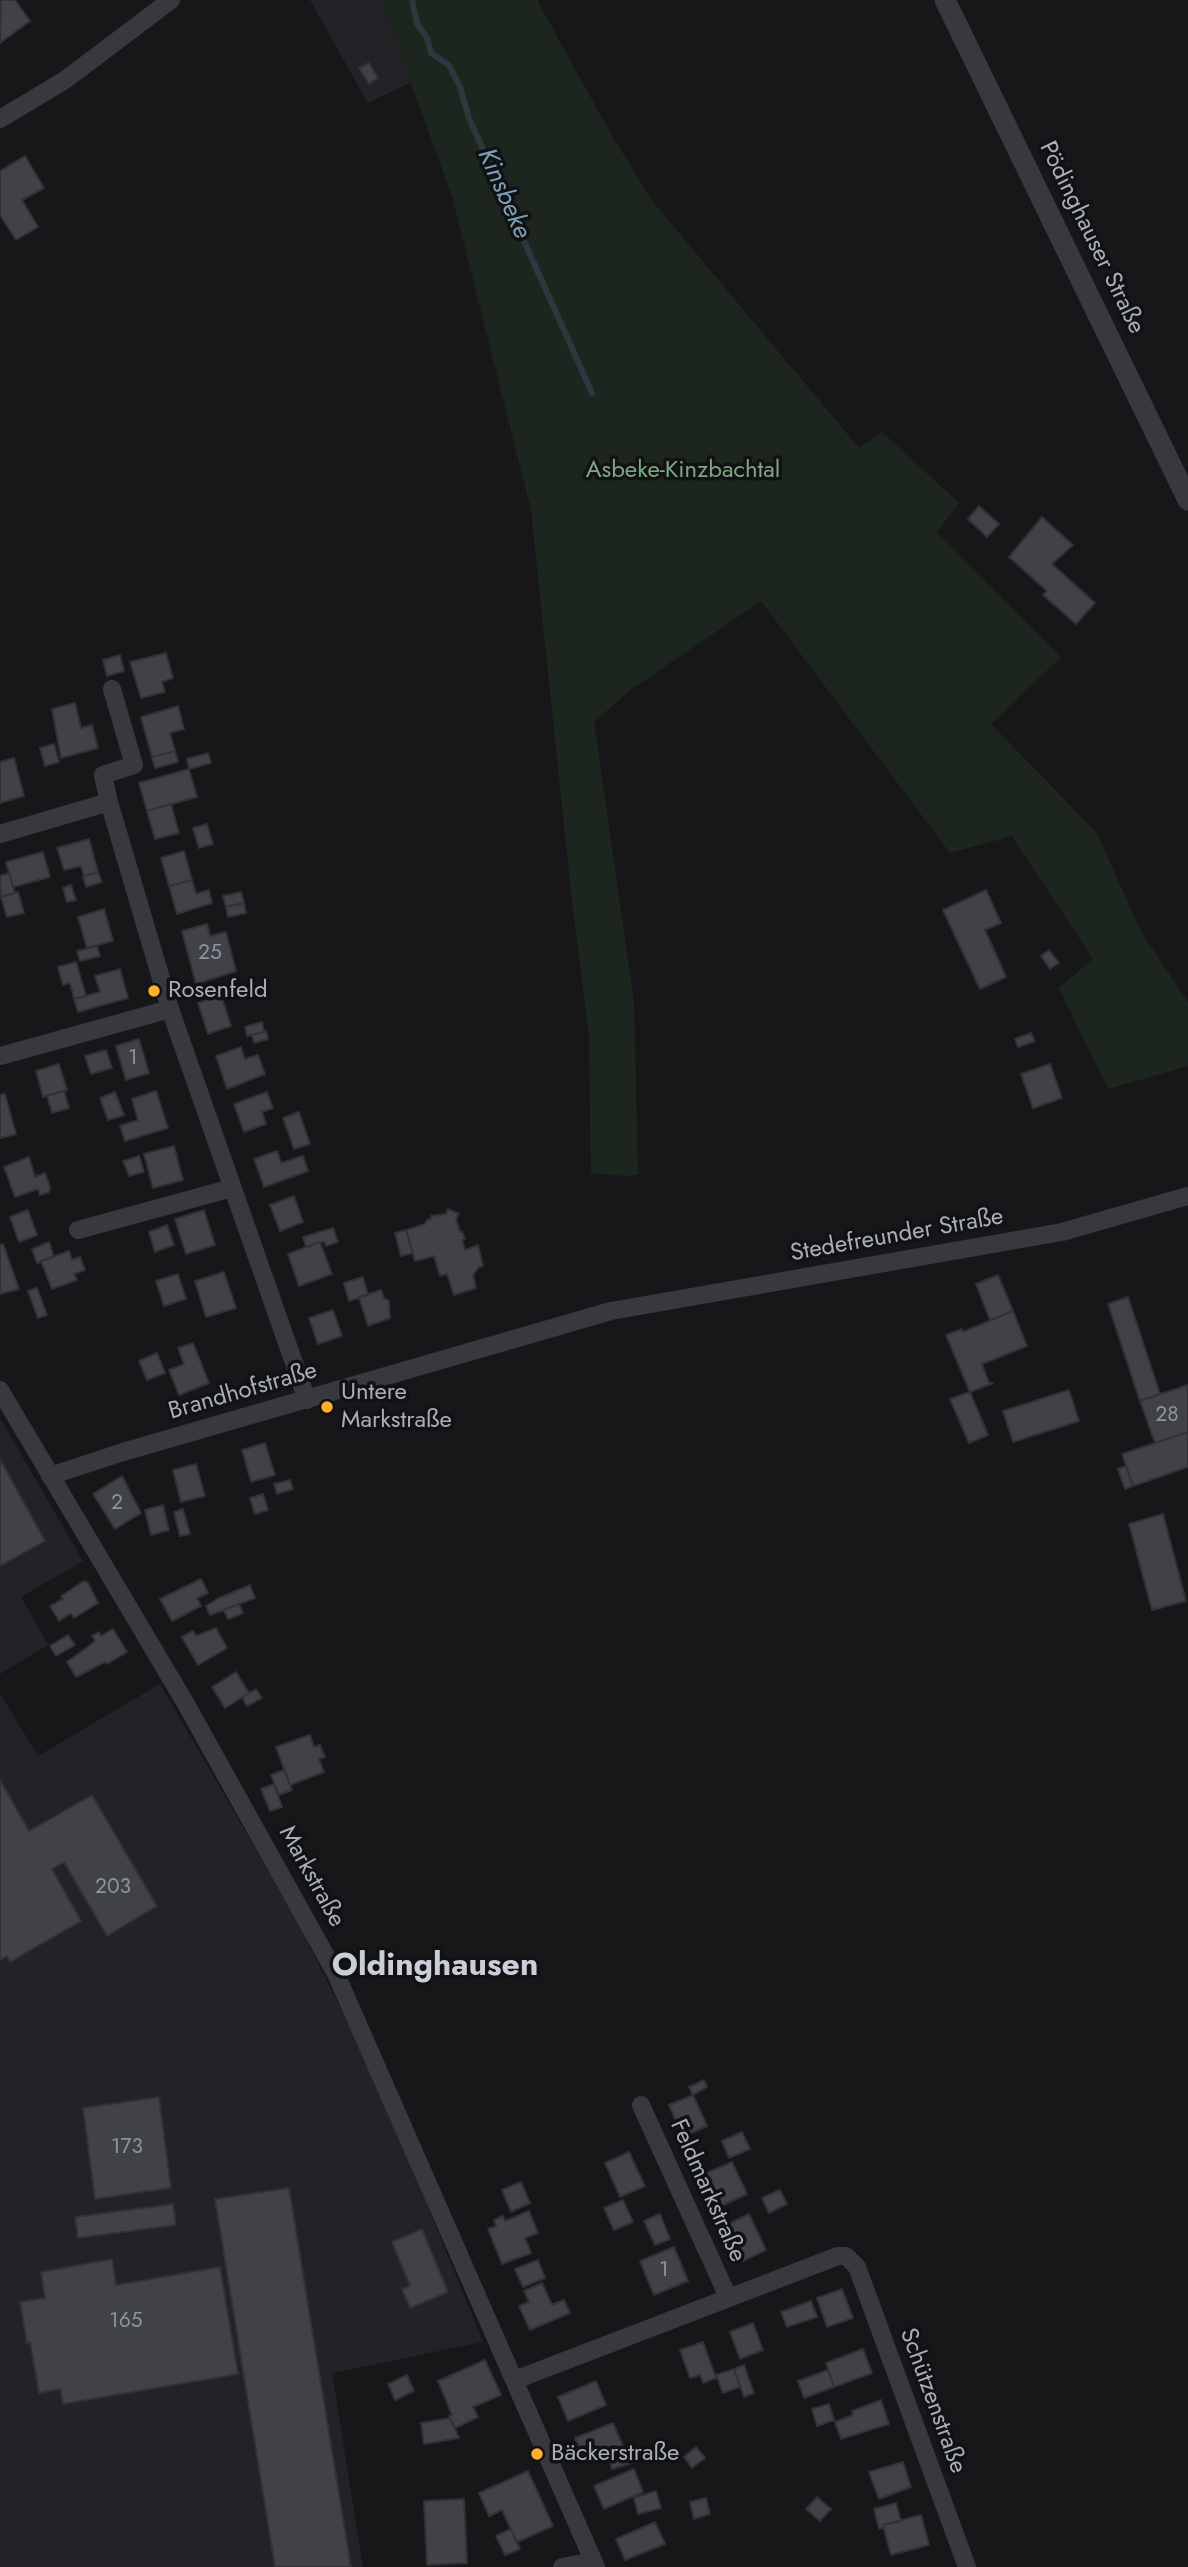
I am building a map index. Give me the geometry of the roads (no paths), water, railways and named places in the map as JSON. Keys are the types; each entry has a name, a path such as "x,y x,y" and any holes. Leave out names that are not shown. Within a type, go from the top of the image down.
{"street":[{"path":"0,119 65,80 171,0"},
{"name":"Pödinghauser Straße","path":"945,0 1188,500"},
{"path":"113,689 134,765 103,775 109,802 170,1009 307,1399"},
{"path":"0,834 109,802"},
{"path":"0,1056 170,1009"},
{"path":"78,1230 232,1188"},
{"name":"Stedefreunder Straße","path":"611,1311 1062,1232 1188,1196"},
{"name":"Brandhofstraße","path":"50,1476 123,1452 611,1311"},
{"name":"Markstraße","path":"0,1390 192,1716 336,1973 594,2564"},
{"name":"Feldmarkstraße","path":"641,2105 728,2297"},
{"name":"Schützenstraße","path":"728,2297 838,2256 846,2256 857,2267 967,2567"},
{"path":"515,2380 728,2297"},
{"path":"562,2567 594,2564"}],"waterway":[{"name":"Kinsbeke","path":"412,0 417,24 427,38 431,53 449,65 460,87 469,118 592,393"}],"place":[{"name":"Rosenfeld","path":"154,991"},
{"name":"Untere Markstraße","path":"327,1407"},
{"name":"Bäckerstraße","path":"537,2454"}],"district":[{"name":"Oldinghausen","path":"435,1967"}],"park label":[{"name":"Asbeke-Kinzbachtal","path":"683,471"}]}
